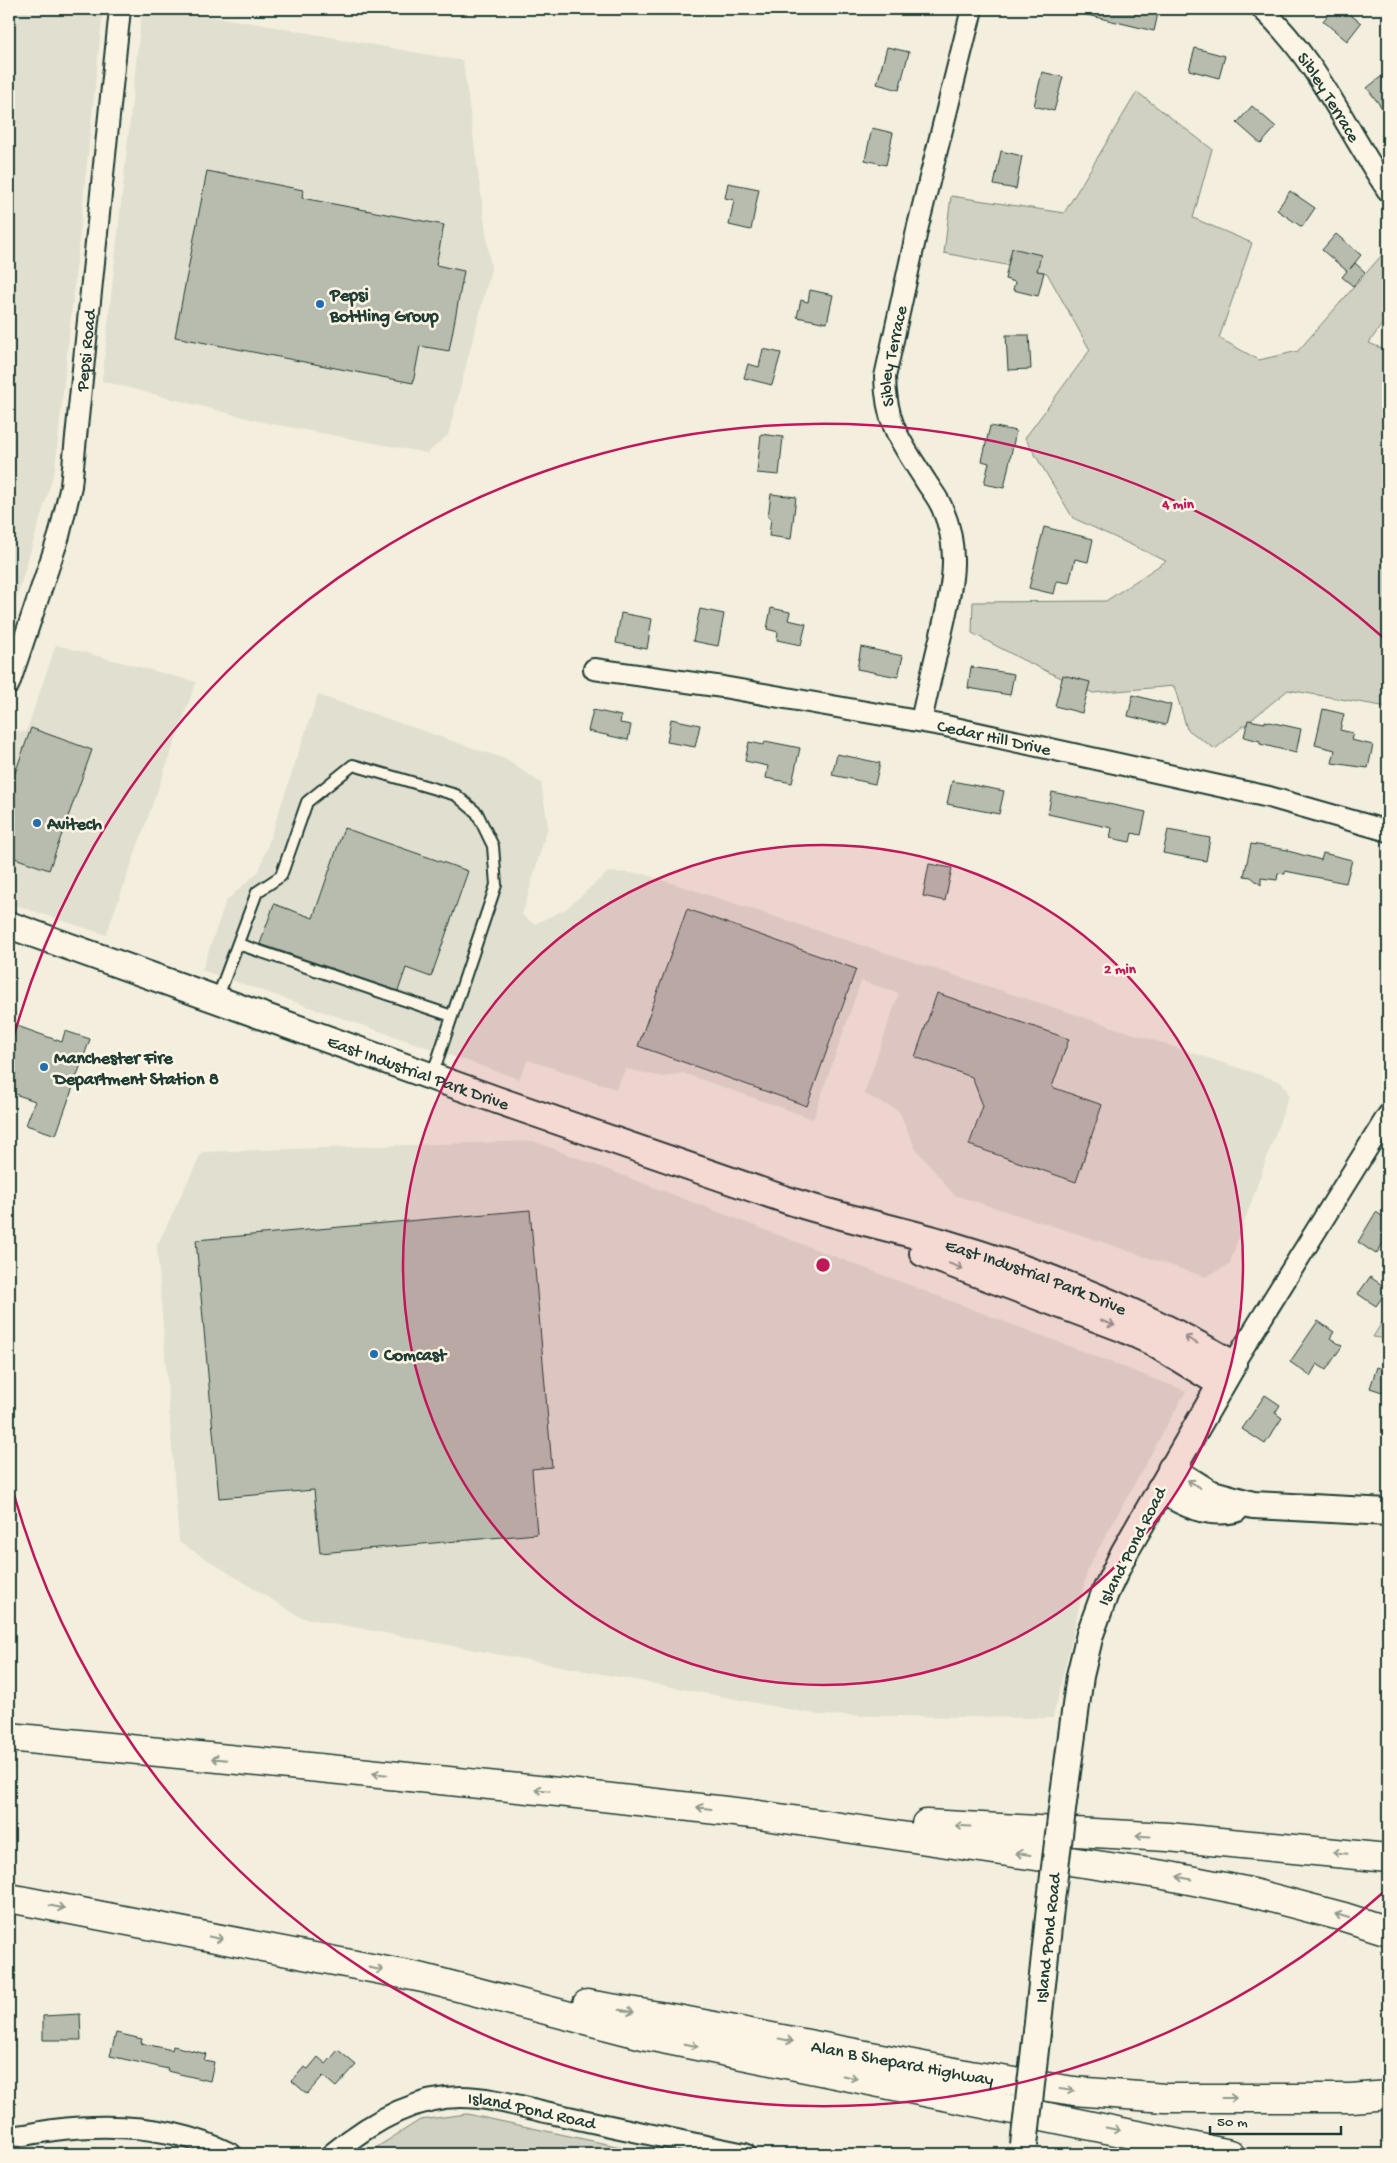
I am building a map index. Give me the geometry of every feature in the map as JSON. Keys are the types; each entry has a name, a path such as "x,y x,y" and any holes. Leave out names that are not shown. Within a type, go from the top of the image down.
{"highway":[{"path":"9,1737 568,1793 752,1814 1164,1874 1245,1891 1344,1917 1388,1931"},
{"path":"752,1814 1168,1837 1388,1858"},
{"path":"9,1898 423,1978 642,2035 1230,2154"},
{"name":"Alan B Shepard Highway","path":"423,1978 677,2019 970,2075 1074,2092 1165,2098 1351,2098 1388,2095"}],"street":[{"name":"Pepsi Road","path":"9,684 58,536 71,486 120,9"},
{"name":"Sibley Terrace","path":"920,721 952,587 954,547 950,526 942,507 898,437 890,418 886,398 885,377 918,226 972,9"},
{"name":"Sibley Terrace","path":"1262,9 1285,30 1310,63 1388,191"},
{"name":"Cedar Hill Drive","path":"594,669 723,687 920,721 1269,797 1388,831"},
{"name":"East Industrial Park Drive","path":"9,925 432,1077 830,1214 865,1221 941,1242 1049,1278 1113,1302 1149,1319 1227,1374"},
{"name":"Island Pond Road","path":"1023,2150 1064,1794 1080,1676 1090,1634 1105,1593 1124,1553 1165,1479 1227,1374 1388,1115"},
{"path":"1165,1479 1253,1505 1388,1512"},
{"name":"Island Pond Road","path":"332,2154 374,2123 394,2114 416,2105 462,2097 745,2154"},
{"path":"9,2137 94,2126 136,2128 213,2145 231,2154"}],"lane":[{"path":"217,1000 257,892 281,876 307,802 352,765 456,795 477,813 493,846 496,884 432,1077"},
{"path":"238,944 452,1016"}],"shaded area":[{"path":"9,9 103,9 55,469 9,623"},
{"path":"142,9 159,9 253,23 463,61 491,269 448,435 427,453 263,422 102,381"},
{"path":"1137,92 1212,149 1193,218 1252,243 1219,338 1259,360 1298,351 1388,248 1388,315 1369,343 1388,351 1388,707 1288,690 1215,749 1187,729 1174,686 1093,693 1021,659 972,633 973,602 1106,601 1166,561 1073,518 1025,438 1090,350 1047,273 944,253 951,196 1064,213"},
{"path":"56,645 196,682 106,935 9,903 9,730 26,732"},
{"path":"318,695 505,759 541,783 548,826 522,915 534,924 566,909 608,872 644,874 1282,1082 1289,1095 1229,1265 1205,1277 954,1195 915,1148 899,1111 864,1094 899,993 861,981 813,1119 683,1073 663,1077 626,1069 616,1089 528,1060 519,1079 202,970 226,901 259,871"},
{"path":"533,1141 1186,1391 1088,1568 1053,1718 820,1715 300,1617 179,1542 157,1246 202,1152"},
{"path":"1388,1313 1388,1339 1373,1337"},
{"path":"467,2114 653,2154 366,2154 420,2120"}],"building":[{"path":"1084,9 1159,9 1154,31 1083,14"},
{"path":"1333,9 1343,9 1361,23 1347,41 1323,21"},
{"path":"887,47 909,52 899,90 877,84"},
{"path":"1195,48 1225,56 1219,78 1189,70"},
{"path":"1388,71 1388,116 1367,88"},
{"path":"1042,72 1063,77 1054,111 1034,106"},
{"path":"1252,106 1276,127 1261,144 1237,123"},
{"path":"872,128 893,133 886,165 865,160"},
{"path":"1001,151 1022,156 1016,189 994,185"},
{"name":"Pepsi Bottling Group","path":"207,171 303,190 302,198 444,225 436,265 464,271 449,351 420,346 413,383 175,337"},
{"path":"728,183 759,189 751,230 729,225 734,200 725,198"},
{"path":"1290,191 1315,208 1302,227 1277,210"},
{"path":"1336,234 1361,255 1350,269 1355,263 1365,272 1353,286 1342,277 1347,271 1322,250"},
{"path":"1012,248 1041,255 1037,271 1044,272 1038,296 1013,290 1015,282 1005,279"},
{"path":"810,290 833,295 827,323 797,317 801,300 808,302"},
{"path":"1006,335 1029,335 1031,369 1008,370"},
{"path":"763,349 781,353 772,385 744,378 748,364 759,367"},
{"path":"990,426 1016,431 1004,488 984,484 989,463 982,461"},
{"path":"761,434 783,437 779,475 757,473"},
{"path":"771,494 796,497 791,539 769,536 771,518 768,517"},
{"path":"1044,527 1093,539 1088,562 1075,559 1069,583 1057,581 1054,594 1029,588"},
{"path":"771,608 790,612 788,620 806,624 801,645 777,640 778,632 767,629"},
{"path":"700,609 724,614 718,646 693,641"},
{"path":"621,613 652,619 647,649 616,643"},
{"path":"861,647 903,656 898,677 857,669"},
{"path":"971,667 1014,674 1010,695 968,688"},
{"path":"1063,675 1090,682 1082,713 1055,706"},
{"path":"1133,695 1171,705 1166,725 1128,716"},
{"path":"1323,709 1344,714 1340,730 1353,733 1351,740 1373,745 1368,768 1332,763 1335,750 1315,745"},
{"path":"593,710 621,716 620,723 631,725 628,740 588,731"},
{"path":"671,719 700,725 695,747 667,742"},
{"path":"1248,720 1265,723 1265,721 1301,729 1296,753 1260,744 1260,741 1244,737"},
{"name":"Avitech","path":"31,728 92,750 49,870 9,856 9,790"},
{"path":"765,741 800,748 792,783 766,778 768,766 745,761 749,742 764,745"},
{"path":"837,754 880,763 875,784 832,775"},
{"path":"952,781 1004,791 999,814 947,804"},
{"path":"1052,792 1146,812 1141,835 1132,833 1130,842 1110,838 1112,828 1048,814"},
{"path":"344,828 468,871 431,977 406,968 398,991 260,944 274,904 313,918"},
{"path":"1168,830 1210,838 1206,861 1163,853"},
{"path":"1251,844 1288,850 1321,860 1323,853 1352,860 1346,883 1285,871 1285,874 1278,873 1277,880 1261,878 1261,885 1251,877 1244,876"},
{"path":"929,864 952,868 945,901 923,896"},
{"path":"687,909 856,969 807,1106 638,1046"},
{"path":"937,993 1069,1039 1052,1087 1102,1105 1076,1182 969,1145 983,1106 972,1077 915,1057"},
{"name":"Manchester Fire Department Station 8","path":"9,1023 62,1042 65,1031 90,1039 56,1135 26,1125 35,1101 9,1092"},
{"name":"Comcast","path":"530,1210 552,1467 532,1469 537,1534 320,1553 314,1490 219,1498 196,1240"},
{"path":"1376,1212 1388,1220 1388,1236 1376,1254 1358,1242"},
{"path":"1370,1277 1388,1289 1376,1306 1358,1294"},
{"path":"1318,1321 1334,1332 1330,1338 1342,1346 1326,1370 1317,1364 1310,1376 1290,1362"},
{"path":"1377,1367 1388,1371 1388,1394 1370,1388"},
{"path":"1265,1395 1280,1405 1275,1413 1282,1418 1265,1444 1242,1429"},
{"path":"80,2014 81,2040 43,2040 43,2016"},
{"path":"116,2033 142,2039 141,2043 172,2050 173,2046 206,2054 204,2060 214,2062 210,2081 110,2056"},
{"path":"338,2050 356,2065 336,2087 323,2076 307,2094 292,2081 304,2067 308,2069 318,2057 326,2064"}],"place":[{"name":"Pepsi Bottling Group","path":"320,304"},
{"name":"Avitech","path":"37,823"},
{"name":"Manchester Fire Department Station 8","path":"44,1067"},
{"name":"Comcast","path":"374,1354"}]}
